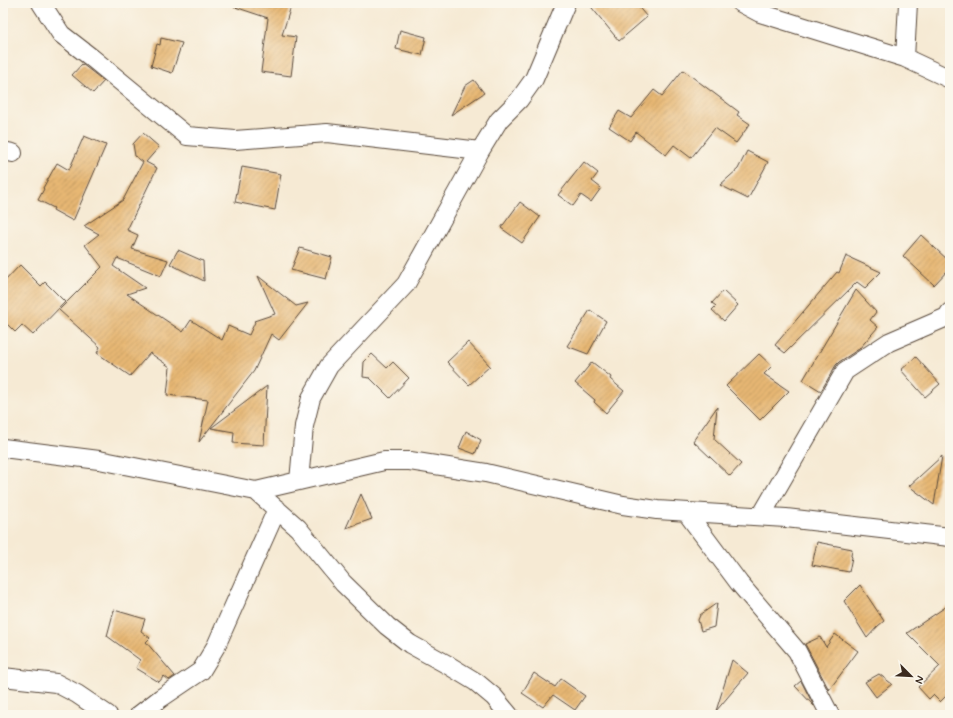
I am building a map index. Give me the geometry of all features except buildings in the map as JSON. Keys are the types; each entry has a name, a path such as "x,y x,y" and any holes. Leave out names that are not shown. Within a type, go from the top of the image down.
{"street":[{"path":"41,3 62,34 187,136 235,140 327,133 480,151"},
{"path":"299,481 304,426 311,398 330,366 406,284 480,151 499,120 519,100 534,79 566,3"},
{"path":"741,3 760,13 905,58 950,79"},
{"path":"905,58 908,3"},
{"path":"761,516 845,371 889,342 947,316 950,312"},
{"path":"3,448 99,460 256,491 384,462 410,461 486,473 623,505 657,510 786,518 950,538"},
{"path":"256,491 298,528 343,583 387,626 410,644 476,682 494,697 509,715"},
{"path":"139,715 201,670 216,646 277,509"},
{"path":"686,512 739,583 797,651 830,715"},
{"path":"3,677 56,683 108,715"}]}
